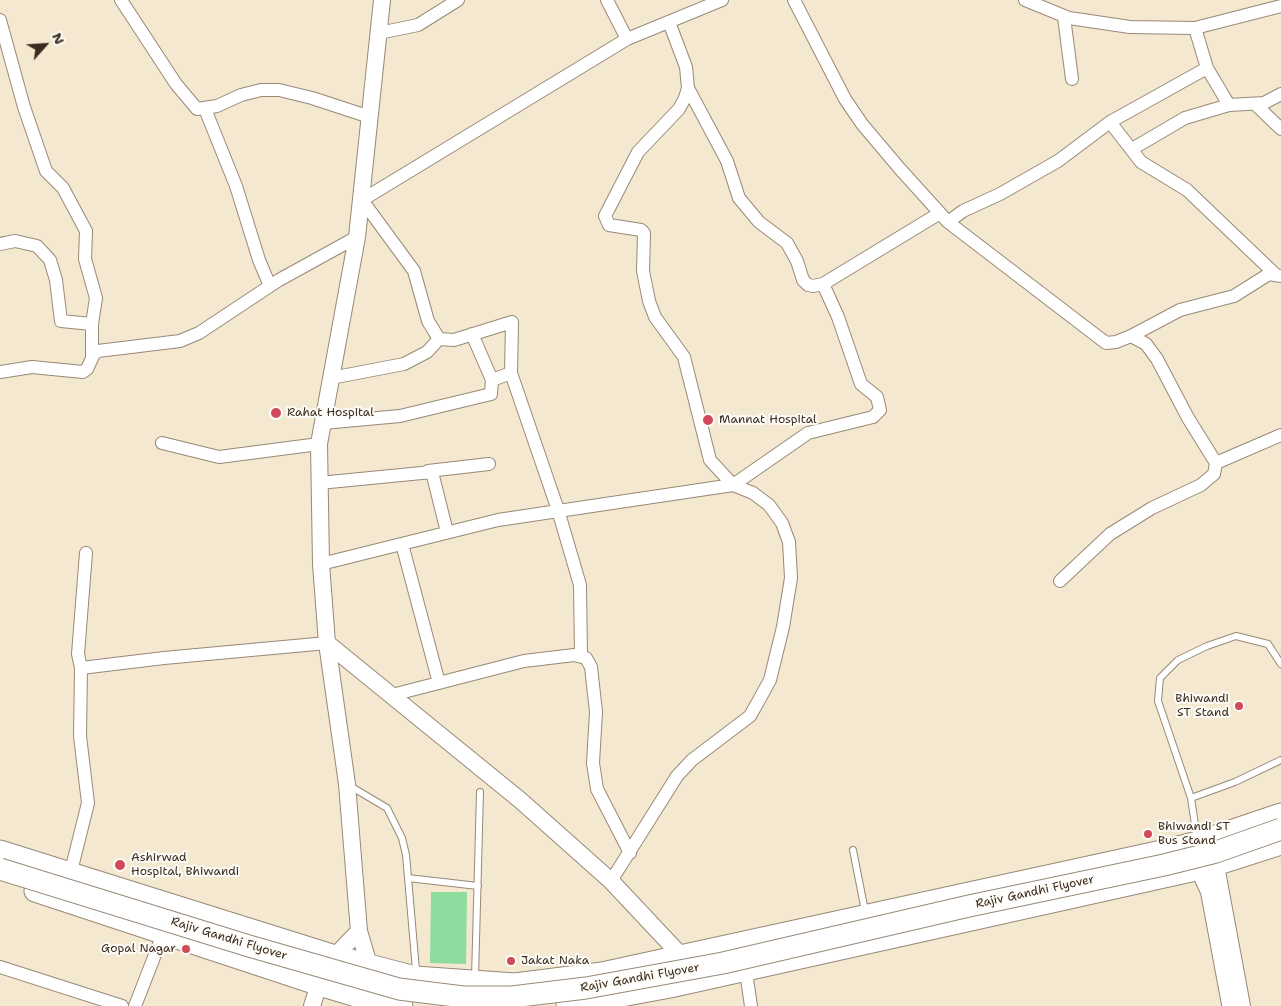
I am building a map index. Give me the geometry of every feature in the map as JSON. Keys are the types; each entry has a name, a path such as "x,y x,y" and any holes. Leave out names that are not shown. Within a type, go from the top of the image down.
{"highway":[{"path":"0,851 369,965 414,974 475,982 515,984 602,973 1198,842 1281,814"},
{"name":"Rajiv Gandhi Flyover","path":"0,869 240,943 399,989 463,997 512,997 586,988 723,963 969,906 1164,865 1216,852 1281,829"},
{"path":"567,1006 703,979 1207,867 1281,844"},
{"path":"0,880 356,996 403,1006"}],"street":[{"path":"121,0 191,104 197,109 205,109 241,95 261,90 279,90 312,98 370,117"},
{"path":"356,996 369,965 359,931 347,784 327,644 320,564 319,444 357,237 382,0"},
{"path":"379,33 418,25 458,0"},
{"path":"606,0 627,39"},
{"path":"362,200 627,39 722,0"},
{"path":"794,0 845,100 862,124 944,218 1106,343 1116,342 1131,336 1180,310 1234,296 1262,278 1278,275"},
{"path":"1025,0 1064,17 1130,27 1195,28 1281,6"},
{"path":"1064,17 1072,80"},
{"path":"0,20 24,107 46,171 63,188 86,230 84,259 96,298 92,324 92,356 87,369 83,372 32,367 0,372"},
{"path":"611,882 677,776 692,760 750,716 770,680 783,628 791,578 789,542 782,522 769,506 753,493 733,485 710,460 684,357 655,317 649,301 643,271 644,233 641,230 609,225 605,216 638,152 647,140 678,109 685,98 688,88 686,67 669,22"},
{"path":"1195,28 1207,68 1229,105"},
{"path":"688,88 727,161 735,187 747,210 758,222 787,243 797,261 803,280 808,285 813,286 823,284 944,218 1000,194 1058,161 1110,122 1207,68"},
{"path":"1132,149 1185,118 1229,105 1264,103 1281,94"},
{"path":"1255,104 1281,129"},
{"path":"205,109 236,186 259,260 270,286"},
{"path":"1110,122 1150,169 1187,190 1278,275"},
{"path":"362,200 414,271 428,321 439,339"},
{"path":"92,356 98,351 180,341 193,336 270,286 357,237"},
{"path":"0,244 15,242 37,246 50,260 56,280 61,321 92,324"},
{"path":"320,564 447,532 558,510 733,485 808,433 864,420 878,414 880,410 877,397 861,384 841,324 823,284"},
{"path":"439,339 454,340 512,322 511,372 558,510 580,585 580,655"},
{"path":"323,423 400,416 492,394 492,380 472,334"},
{"path":"1060,582 1122,525 1210,480 1214,474 1216,463 1188,418 1151,350 1141,339 1131,336"},
{"path":"331,378 404,364 427,352 439,339"},
{"path":"492,380 511,372"},
{"path":"1216,463 1281,435"},
{"path":"162,443 219,457 319,444"},
{"path":"319,483 489,464"},
{"path":"428,471 434,476 447,532"},
{"path":"402,544 439,683"},
{"path":"61,899 71,874 88,803 80,736 81,668 78,654 86,552"},
{"path":"81,668 164,658 327,644 520,800 611,882 703,979"},
{"path":"392,695 524,661 559,656 580,655 586,658 591,667 594,686 596,712 594,763 597,789 630,853"},
{"path":"1198,842 1207,867 1242,1006"},
{"path":"1207,867 1206,882 1231,1006"},
{"path":"135,1006 174,906"},
{"path":"312,1006 319,984 335,956 359,931"},
{"path":"742,942 751,1006"},
{"path":"0,967 122,1006"},
{"path":"403,1006 414,974"},
{"path":"414,974 418,1006"}],"lane":[{"path":"1198,842 1191,798 1158,701 1160,678 1178,660 1207,646 1236,636 1268,644 1281,664"},
{"path":"1191,798 1235,782 1281,760"},
{"path":"347,784 386,808 402,838 408,878 414,974"},
{"path":"475,982 480,792"},
{"path":"852,850 866,915"},
{"path":"408,878 478,886"}],"green space":[{"path":"431,892 467,892 466,964 430,963"}],"place":[{"name":"Rahat Hospital","path":"276,413"},
{"name":"Mannat Hospital","path":"708,420"},
{"name":"Bhiwandi ST Stand","path":"1239,706"},
{"name":"Bhiwandi ST Bus Stand","path":"1148,834"},
{"name":"Ashirwad Hospital, Bhiwandi","path":"120,865"},
{"name":"Gopal Nagar","path":"186,949"},
{"name":"Jakat Naka","path":"511,961"}]}
